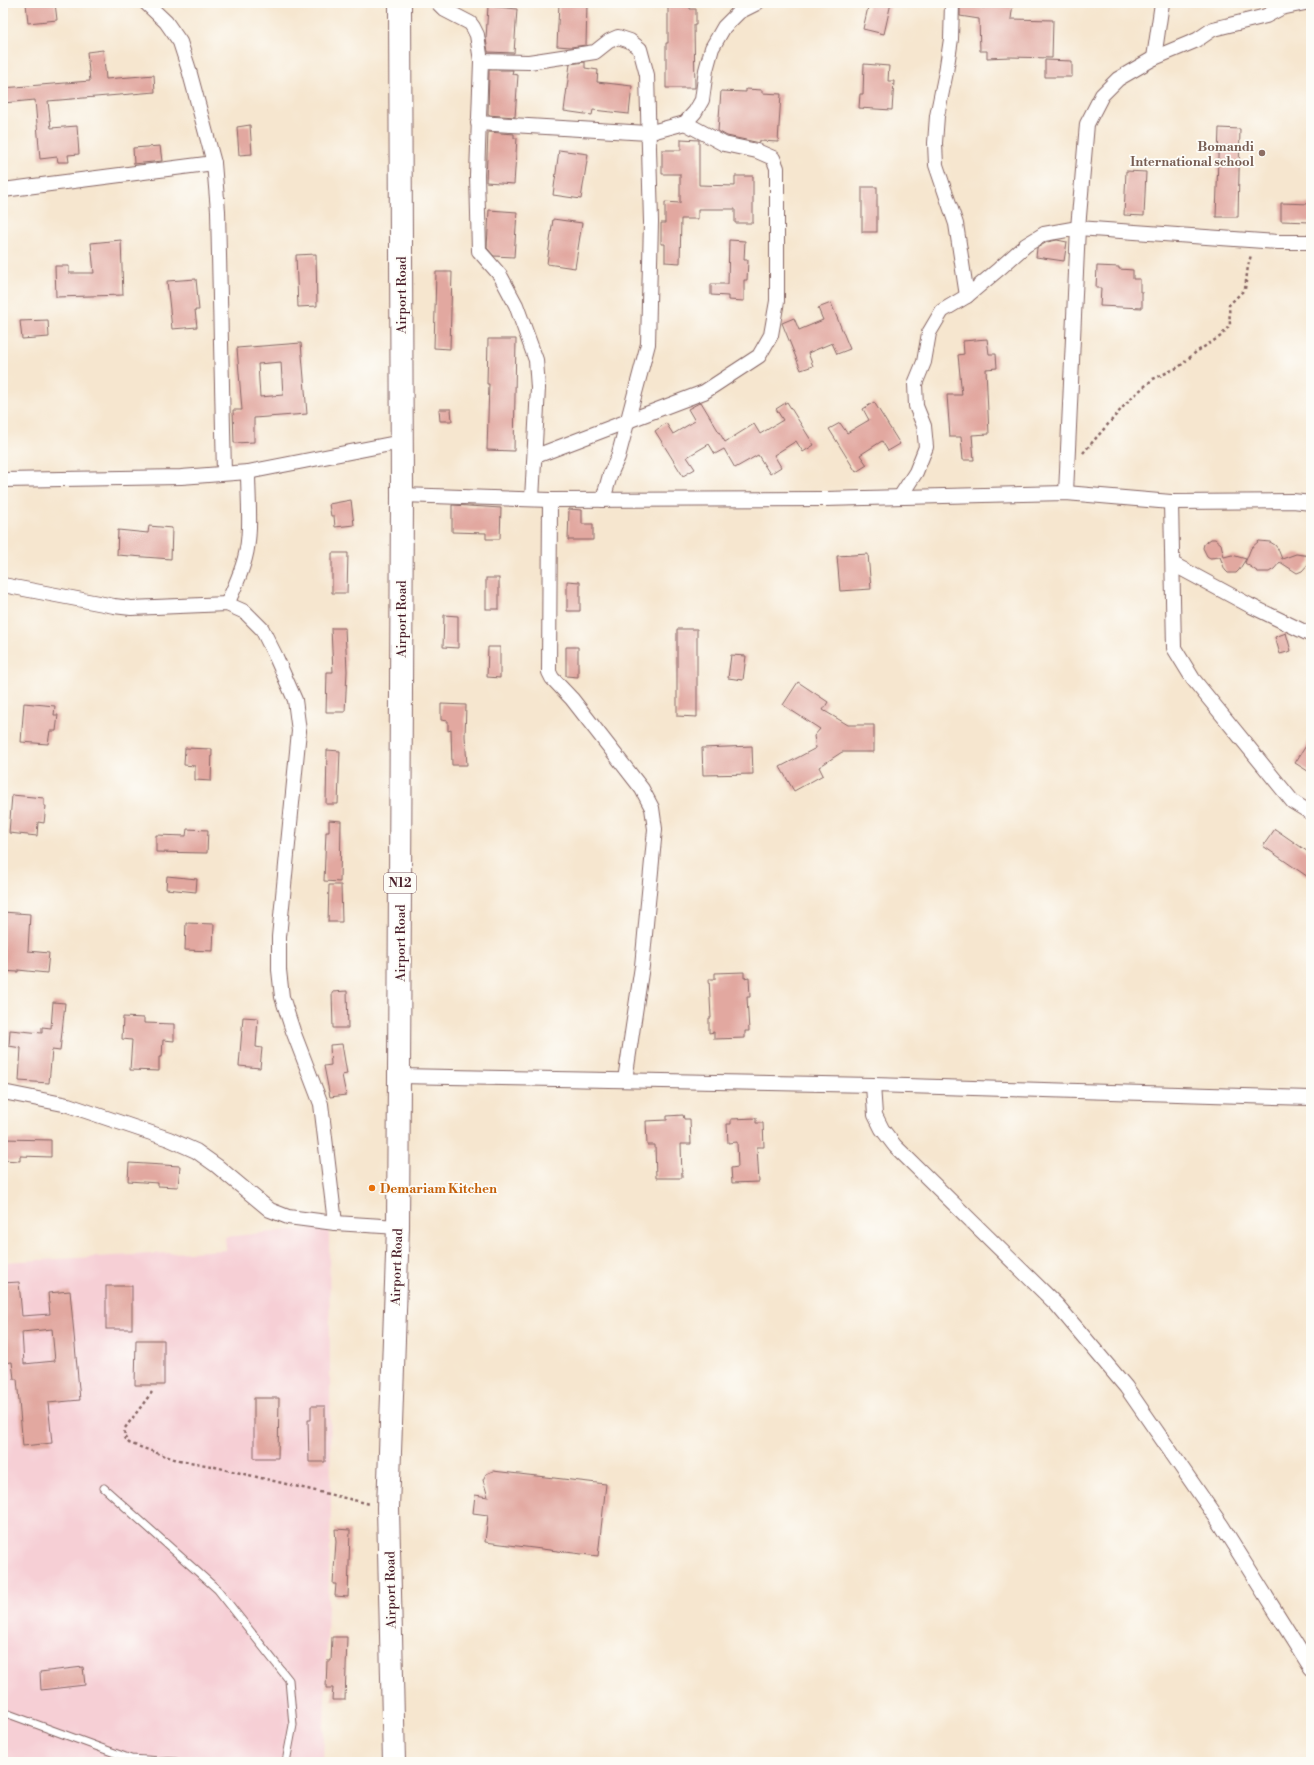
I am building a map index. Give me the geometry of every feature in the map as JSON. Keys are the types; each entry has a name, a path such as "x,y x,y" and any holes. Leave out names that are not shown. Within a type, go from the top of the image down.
{"highway":[{"name":"Airport Road","path":"394,1762 388,1508 398,1227 402,495 400,3"}],"street":[{"path":"146,3 166,22 180,42 214,163 218,211 224,474"},
{"path":"438,3 445,10 460,17 474,27 477,34 481,61 476,175 479,250 500,275 516,305 536,360 538,388 536,456 532,499"},
{"path":"478,123 648,133 685,123 695,112 702,100 706,70 712,48 724,27 739,12 757,3"},
{"path":"952,3 951,39 935,143 936,165 956,224 967,296"},
{"path":"1154,58 1162,3"},
{"path":"1066,493 1078,228 1087,124 1102,95 1118,79 1154,58 1197,40 1213,29 1266,16 1281,8 1305,3"},
{"path":"481,61 529,62 595,52 610,41 618,38 630,41 640,49 647,75 651,222 648,344 618,457 610,475 603,500"},
{"path":"536,456 704,392 759,356 772,335 777,301 777,168 773,158 757,151 724,144 685,123"},
{"path":"3,190 214,163"},
{"path":"900,497 916,472 926,447 924,426 916,406 915,384 924,362 930,333 942,311 967,296 1026,244 1044,234 1078,228 1255,240 1311,242"},
{"path":"3,480 181,477 248,472 401,442"},
{"path":"227,604 239,580 246,557 248,538 248,472"},
{"path":"402,495 550,500 825,500 1066,493 1171,502 1311,503"},
{"path":"550,500 549,672 552,678 572,699 642,789 652,808 655,829 643,951 625,1080"},
{"path":"1171,502 1174,648 1193,679 1293,802 1311,813"},
{"path":"1173,564 1249,605 1311,635"},
{"path":"3,585 131,608 227,604 245,612 262,629 295,700 299,731 280,937 279,970 282,997 321,1104 335,1223"},
{"path":"399,1076 874,1085 1311,1098"},
{"path":"874,1085 874,1114 882,1129 895,1146 1057,1305 1126,1387 1222,1526 1311,1668"},
{"path":"3,1092 68,1106 169,1139 196,1151 212,1162 270,1210 288,1218 398,1227"}],"lane":[{"path":"104,1488 218,1590 289,1680 293,1725 286,1762"},
{"path":"3,1712 131,1759 176,1762"}],"path":[{"path":"1067,472 1130,399 1153,379 1179,367 1196,352 1221,336 1230,325 1229,305 1245,289 1248,266 1255,240"},
{"path":"152,1392 130,1420 126,1428 124,1435 129,1443 174,1459 233,1471 388,1508"}],"shaded area":[{"path":"329,1226 331,1513 323,1762 3,1762 3,1262 226,1250 225,1237"}],"building":[{"path":"26,3 55,3 57,20 28,23"},
{"path":"559,3 587,3 586,45 571,47 557,46"},
{"path":"668,3 690,3 690,9 696,9 696,25 694,25 695,88 666,88"},
{"path":"869,3 891,3 884,34 863,29"},
{"path":"985,3 1013,3 1011,19 1053,20 1052,58 987,58 987,51 980,51 979,19 960,16 960,5 984,8"},
{"path":"488,6 517,9 514,53 488,52 486,39"},
{"path":"103,50 106,79 154,75 155,92 48,101 51,128 77,126 79,154 68,155 69,162 58,162 57,157 40,159 35,100 3,103 3,88 90,81 87,52"},
{"path":"1045,60 1072,61 1072,77 1045,77"},
{"path":"585,62 585,68 598,70 597,82 632,86 629,114 593,110 592,115 564,111 570,64"},
{"path":"864,64 889,66 888,81 894,81 892,110 859,108 860,94 863,94"},
{"path":"489,70 513,70 512,74 518,75 515,117 488,115"},
{"path":"746,89 762,90 762,93 781,94 778,142 760,141 760,143 727,136 718,131 721,91 746,92"},
{"path":"250,125 252,154 239,155 237,127"},
{"path":"1219,128 1240,129 1238,217 1216,217"},
{"path":"488,132 514,134 514,138 517,138 514,184 486,182"},
{"path":"681,139 699,140 699,185 735,186 735,176 753,176 753,223 735,223 735,209 698,209 698,219 681,219 680,263 665,262 665,244 661,244 661,223 665,223 665,202 680,203 680,174 662,174 662,150 681,150"},
{"path":"160,146 162,161 134,164 133,148"},
{"path":"559,150 588,154 581,199 553,195"},
{"path":"1126,171 1146,172 1144,216 1124,215"},
{"path":"862,187 877,187 877,232 862,232"},
{"path":"1281,203 1311,204 1311,222 1281,221"},
{"path":"489,210 517,212 514,257 494,256 487,248"},
{"path":"553,219 582,223 575,268 547,264"},
{"path":"121,240 123,295 56,297 55,266 69,266 69,273 94,273 91,243"},
{"path":"729,240 745,241 744,260 748,260 747,280 744,280 744,301 728,300 728,296 711,295 711,284 728,284"},
{"path":"1057,240 1067,242 1064,261 1036,257 1037,248 1047,242"},
{"path":"316,254 317,306 298,307 296,255"},
{"path":"1097,266 1119,267 1119,269 1133,270 1133,279 1140,279 1142,308 1100,306 1101,288 1096,288"},
{"path":"436,272 452,272 450,349 434,348"},
{"path":"196,279 199,310 195,310 197,327 172,329 167,281"},
{"path":"831,303 850,349 837,354 832,343 808,353 813,366 801,370 782,323 794,318 799,330 823,320 818,308"},
{"path":"48,320 49,337 22,339 20,321"},
{"path":"488,339 516,339 514,451 487,450 489,384 487,384"},
{"path":"987,339 989,354 996,354 997,368 986,369 989,434 972,435 974,460 963,460 961,437 950,437 947,395 962,395 958,355 964,354 963,341"},
{"path":"301,343 307,414 254,418 254,442 234,443 233,410 242,410 237,348","holes":["281,362 283,395 260,397 258,364"]},
{"path":"701,402 725,442 754,424 760,434 783,420 776,409 787,402 814,445 803,452 796,441 774,455 781,467 770,474 758,455 735,468 724,449 715,454 709,444 687,457 695,469 683,476 655,431 666,423 673,434 695,421 688,409"},
{"path":"874,402 900,444 888,451 882,441 860,455 867,465 856,472 829,429 840,423 847,433 869,420 863,409"},
{"path":"439,409 451,409 452,421 440,421"},
{"path":"351,500 354,525 335,527 334,516 331,516 329,504"},
{"path":"452,505 501,508 500,539 486,539 486,533 452,532"},
{"path":"569,509 582,510 582,524 593,524 593,540 568,540"},
{"path":"149,526 172,528 171,559 117,555 118,530 148,533"},
{"path":"1211,539 1215,539 1221,544 1224,557 1232,555 1246,559 1236,573 1228,573 1225,570 1220,557 1210,558 1207,556 1203,548 1204,544"},
{"path":"1259,541 1270,542 1275,545 1282,559 1296,554 1311,556 1311,561 1302,571 1297,573 1280,562 1269,572 1258,572 1245,563 1251,548"},
{"path":"332,553 348,553 347,593 332,593"},
{"path":"868,554 871,589 840,591 837,556"},
{"path":"486,578 499,578 499,609 486,609"},
{"path":"567,581 580,582 580,611 567,611"},
{"path":"444,615 458,616 458,648 443,647"},
{"path":"331,628 345,628 347,671 345,712 326,712 327,672 333,672"},
{"path":"677,629 697,629 697,717 677,716"},
{"path":"1286,633 1291,651 1280,654 1275,637"},
{"path":"488,647 500,647 500,678 487,677"},
{"path":"566,647 578,647 578,677 566,676"},
{"path":"731,655 746,656 743,680 728,678"},
{"path":"798,682 828,702 823,710 848,725 874,725 874,752 842,752 819,767 823,775 794,791 780,767 816,748 814,736 820,729 783,705"},
{"path":"24,703 55,706 54,715 58,715 56,731 50,731 48,744 21,742"},
{"path":"441,704 466,705 465,736 467,765 452,765 451,730 448,731 448,721 441,720"},
{"path":"1311,738 1311,773 1295,763"},
{"path":"752,746 753,774 703,775 702,748"},
{"path":"185,748 212,749 211,781 195,780 195,766 184,765"},
{"path":"327,750 340,751 338,804 326,804"},
{"path":"12,795 44,798 44,806 46,806 44,823 38,822 37,836 9,833"},
{"path":"329,820 341,821 340,882 324,881 326,832 329,832"},
{"path":"187,829 208,830 207,853 156,852 156,835 186,836"},
{"path":"1275,829 1311,854 1311,879 1263,846"},
{"path":"167,876 197,879 196,892 166,889"},
{"path":"329,885 341,885 342,922 328,922"},
{"path":"3,912 30,914 28,951 49,953 47,973 18,970 18,972 3,971"},
{"path":"186,923 214,924 213,951 185,950"},
{"path":"744,972 744,978 749,977 750,997 747,997 749,1031 745,1031 745,1038 714,1039 714,1032 709,1033 709,1018 711,1018 709,979 715,979 715,973"},
{"path":"347,991 348,1028 333,1028 332,992"},
{"path":"53,1002 65,1003 60,1051 52,1050 49,1083 19,1081 21,1048 9,1046 10,1030 42,1033 42,1027 51,1028"},
{"path":"123,1017 144,1018 144,1023 174,1024 174,1041 163,1040 162,1057 159,1057 159,1071 130,1070 132,1040 122,1039"},
{"path":"243,1017 258,1018 256,1047 262,1048 260,1068 239,1066"},
{"path":"342,1044 347,1074 342,1075 346,1095 330,1097 324,1066 331,1065 330,1045"},
{"path":"683,1115 684,1119 690,1119 691,1144 681,1144 682,1178 656,1178 655,1145 647,1145 646,1121 667,1120 667,1116"},
{"path":"756,1118 756,1123 763,1123 764,1147 757,1147 759,1182 732,1183 731,1168 738,1167 737,1142 728,1143 727,1124 731,1124 731,1119"},
{"path":"3,1139 51,1140 51,1157 20,1156 20,1161 3,1160"},
{"path":"129,1163 180,1166 178,1187 158,1186 158,1183 128,1181"},
{"path":"19,1282 22,1316 50,1314 48,1293 70,1291 80,1400 48,1403 52,1443 23,1446 17,1379 14,1379 12,1362 3,1363 3,1283","holes":["52,1329 55,1361 24,1364 22,1332"]},
{"path":"106,1286 132,1286 132,1329 106,1329"},
{"path":"136,1340 164,1340 164,1385 135,1385"},
{"path":"254,1398 279,1398 278,1458 254,1458"},
{"path":"311,1406 325,1406 325,1462 309,1462 308,1420 311,1420"},
{"path":"493,1471 606,1484 598,1556 485,1542 488,1515 473,1513 475,1495 488,1497 483,1480 486,1474"},
{"path":"335,1529 350,1530 348,1597 335,1596 336,1584 333,1584 336,1542"},
{"path":"332,1637 347,1637 345,1700 332,1700 333,1688 326,1688 327,1661 331,1661"},
{"path":"83,1667 85,1685 41,1690 40,1672"}],"place":[{"name":"Bomandi International school","path":"1262,153"},
{"name":"Demariam Kitchen","path":"372,1188"}]}
